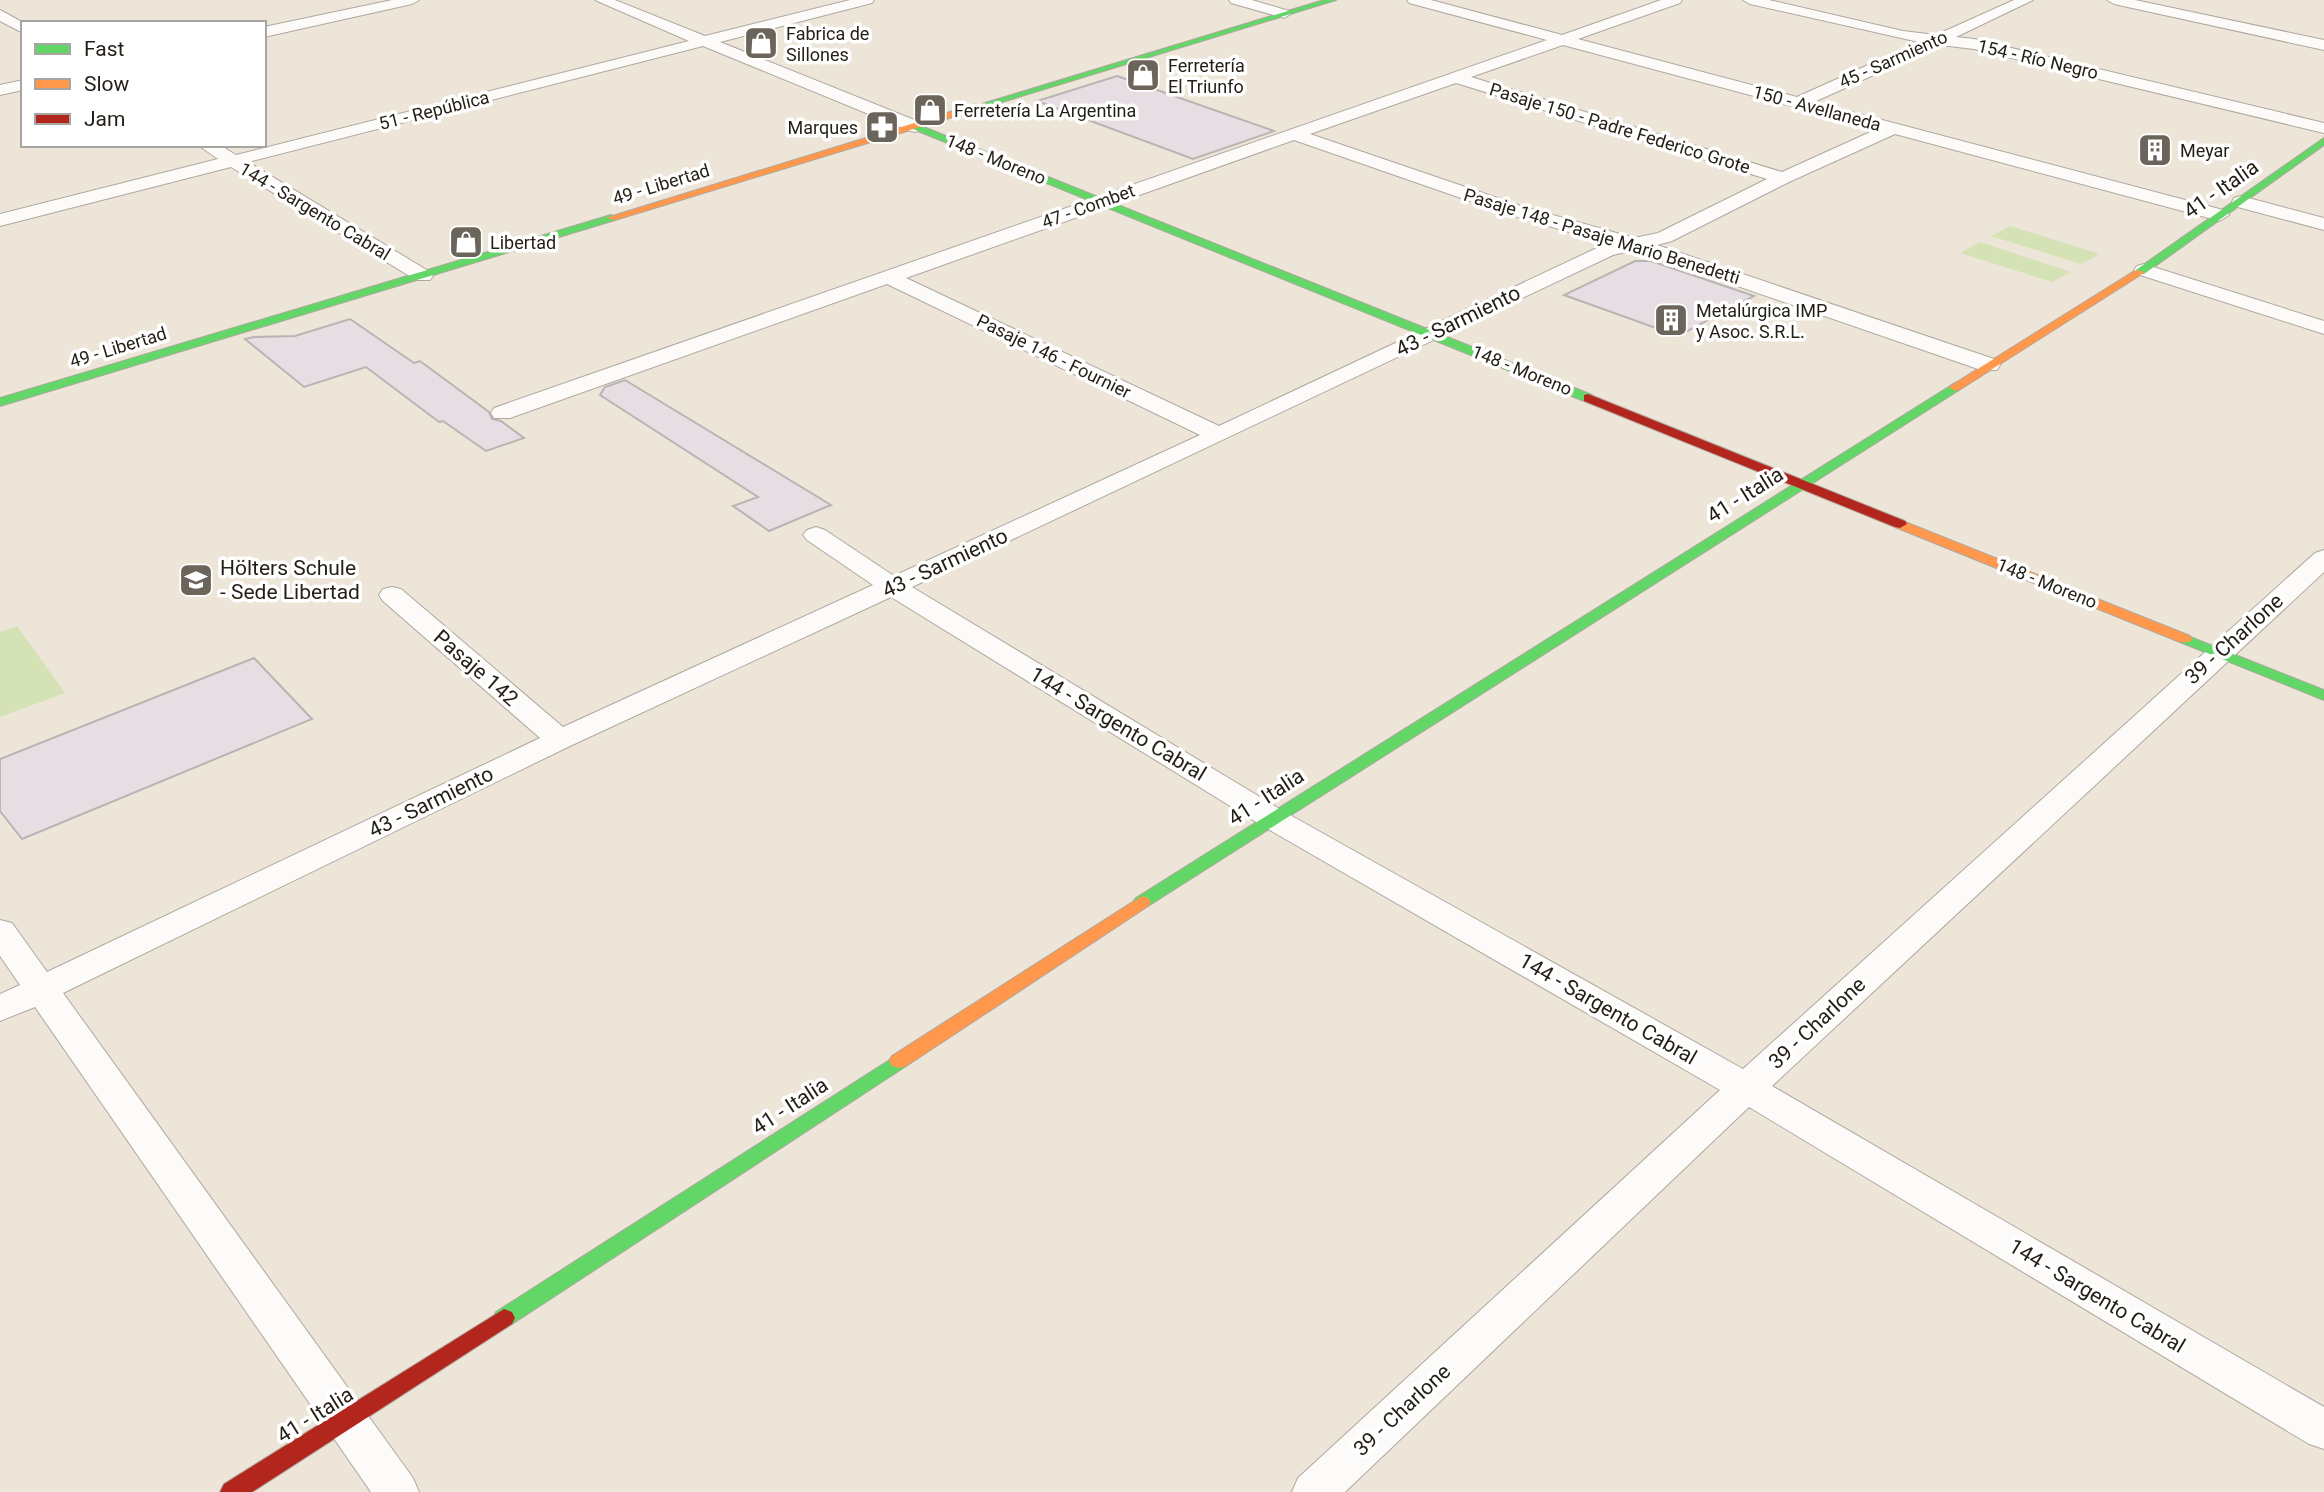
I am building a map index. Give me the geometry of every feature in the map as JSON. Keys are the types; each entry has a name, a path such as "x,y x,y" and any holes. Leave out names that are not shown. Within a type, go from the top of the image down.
{"street":[{"path":"266,32 412,0"},
{"name":"148 - Moreno","path":"602,0 2324,695"},
{"name":"51 - República","path":"0,219 867,0"},
{"path":"1237,0 1284,14"},
{"name":"49 - Libertad","path":"0,402 1332,0"},
{"name":"150 - Avellaneda","path":"1413,0 2220,215"},
{"name":"47 - Combet","path":"502,413 1675,0"},
{"name":"154 - Río Negro","path":"1750,0 1903,36 1974,44 2324,128"},
{"name":"45 - Sarmiento","path":"1798,103 2026,0"},
{"path":"2114,0 2324,45"},
{"path":"0,14 21,28"},
{"name":"Pasaje 150 - Padre Federico Grote","path":"1457,78 1783,178"},
{"path":"0,90 21,85"},
{"name":"43 - Sarmiento","path":"0,1009 561,740 1219,435 1606,251 1665,237 1783,178 1893,128"},
{"name":"Pasaje 148 - Pasaje Mario Benedetti","path":"1293,134 1514,210 1635,244 1989,365"},
{"name":"41 - Italia","path":"232,1492 347,1420 1272,818 2144,270 2324,141"},
{"name":"144 - Sargento Cabral","path":"210,147 423,276"},
{"path":"2241,202 2324,224"},
{"path":"2144,270 2324,328"},
{"name":"Pasaje 146 - Fournier","path":"890,278 1219,435"},
{"name":"144 - Sargento Cabral","path":"816,535 892,587 1272,818 1746,1088 2324,1430"},
{"name":"39 - Charlone","path":"1314,1492 1746,1088 2324,558"},
{"name":"Pasaje 142","path":"392,595 561,740"},
{"path":"0,930 397,1492"}],"green space":[{"path":"2010,226 2100,254 2081,264 1991,236"},
{"path":"1980,242 2071,272 2052,282 1960,253"},
{"path":"17,626 65,693 0,717 0,632"}],"building":[{"path":"1117,76 1274,131 1193,159 1037,101"},
{"name":"Metalúrgica IMP y Asoc. S.R.L.","path":"1635,261 1651,261 1754,296 1678,336 1564,295"},
{"path":"350,319 414,363 420,361 489,412 492,419 501,421 524,438 486,451 443,421 439,422 366,367 304,387 245,339 295,336"},
{"path":"625,380 831,505 769,531 733,506 758,497 600,395 605,387"},
{"path":"254,658 312,719 22,839 0,811 0,759"}],"traffic: fast":[{"path":"976,107 1332,0"},
{"path":"916,127 1588,398"},
{"path":"2140,272 2324,141"},
{"path":"0,402 611,218"},
{"path":"1142,902 1955,387"},
{"path":"2185,639 2324,695"},
{"path":"504,1318 899,1061"}],"traffic: slow":[{"path":"611,218 976,107"},
{"path":"1955,387 2140,272"},
{"path":"1900,524 2185,639"},
{"path":"899,1061 1142,902"}],"traffic: jam":[{"path":"1588,398 1900,524"},
{"path":"232,1492 504,1318"}],"place":[{"name":"Fabrica de Sillones","path":"761,43"},
{"name":"Ferretería El Triunfo","path":"1143,75"},
{"name":"Ferretería La Argentina","path":"930,110"},
{"name":"Marques","path":"882,127"},
{"name":"Meyar","path":"2155,150"},
{"name":"Libertad","path":"466,242"},
{"name":"Metalúrgica IMP y Asoc. S.R.L.","path":"1671,320"},
{"name":"Hölters Schule - Sede Libertad","path":"196,580"}]}
